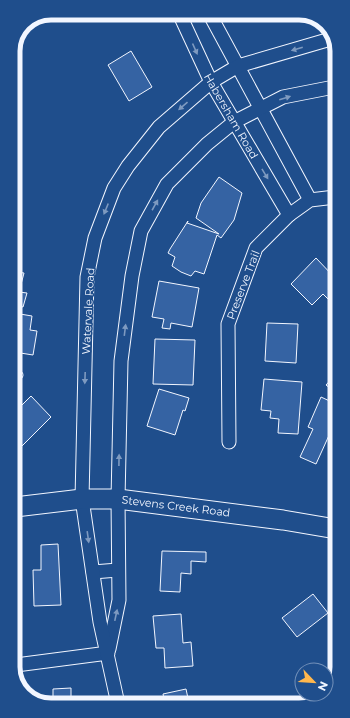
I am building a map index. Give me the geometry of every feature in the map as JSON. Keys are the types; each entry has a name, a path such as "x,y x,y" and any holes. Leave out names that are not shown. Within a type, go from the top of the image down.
{"street":[{"name":"Habersham Road","path":"182,20 211,82 289,215"},
{"path":"213,20 310,200"},
{"name":"Watervale Road","path":"117,698 100,622 82,499 87,277 95,238 114,188 128,166 159,127 211,82 238,66 328,40"},
{"path":"20,664 108,653 119,600 118,499 122,361 132,276 141,231 167,184 207,144 234,122 283,97 330,88"},
{"name":"Preserve Trail","path":"229,442 228,324 256,248 289,215 310,200 330,198"},
{"name":"Stevens Creek Road","path":"20,506 82,499 118,499 275,519 330,528"},
{"path":"93,572 118,570"}],"building":[{"path":"131,51 152,87 129,101 108,65"},
{"path":"219,177 242,193 234,220 221,238 217,235 204,274 195,271 191,276 172,266 175,257 168,253 188,221 187,223 219,234 196,218 201,203"},
{"path":"316,258 330,273 330,301 323,294 312,305 291,284"},
{"path":"20,272 24,273 20,288"},
{"path":"159,281 199,288 192,327 171,323 170,329 162,328 164,319 152,317"},
{"path":"20,292 27,293 23,307 20,306"},
{"path":"20,314 32,316 30,330 37,331 33,355 20,353"},
{"path":"267,323 298,324 296,363 265,361"},
{"path":"155,339 195,340 193,385 153,384"},
{"path":"264,379 302,382 298,434 278,433 279,419 270,418 271,411 261,410"},
{"path":"330,381 330,388 326,385"},
{"path":"159,389 189,398 185,411 183,410 175,435 147,426"},
{"path":"31,396 51,417 20,448 20,407"},
{"path":"321,397 330,401 330,433 316,464 300,457 313,429 308,427"},
{"path":"58,544 61,605 34,606 33,570 41,570 41,545"},
{"path":"162,551 206,552 206,562 191,561 191,574 181,573 180,592 160,591"},
{"path":"313,594 328,613 297,637 282,618"},
{"path":"181,614 183,643 191,642 193,666 165,668 164,648 156,648 153,616"},
{"path":"71,688 71,698 53,698 53,689"},
{"path":"186,689 188,698 164,698 163,694"}]}
